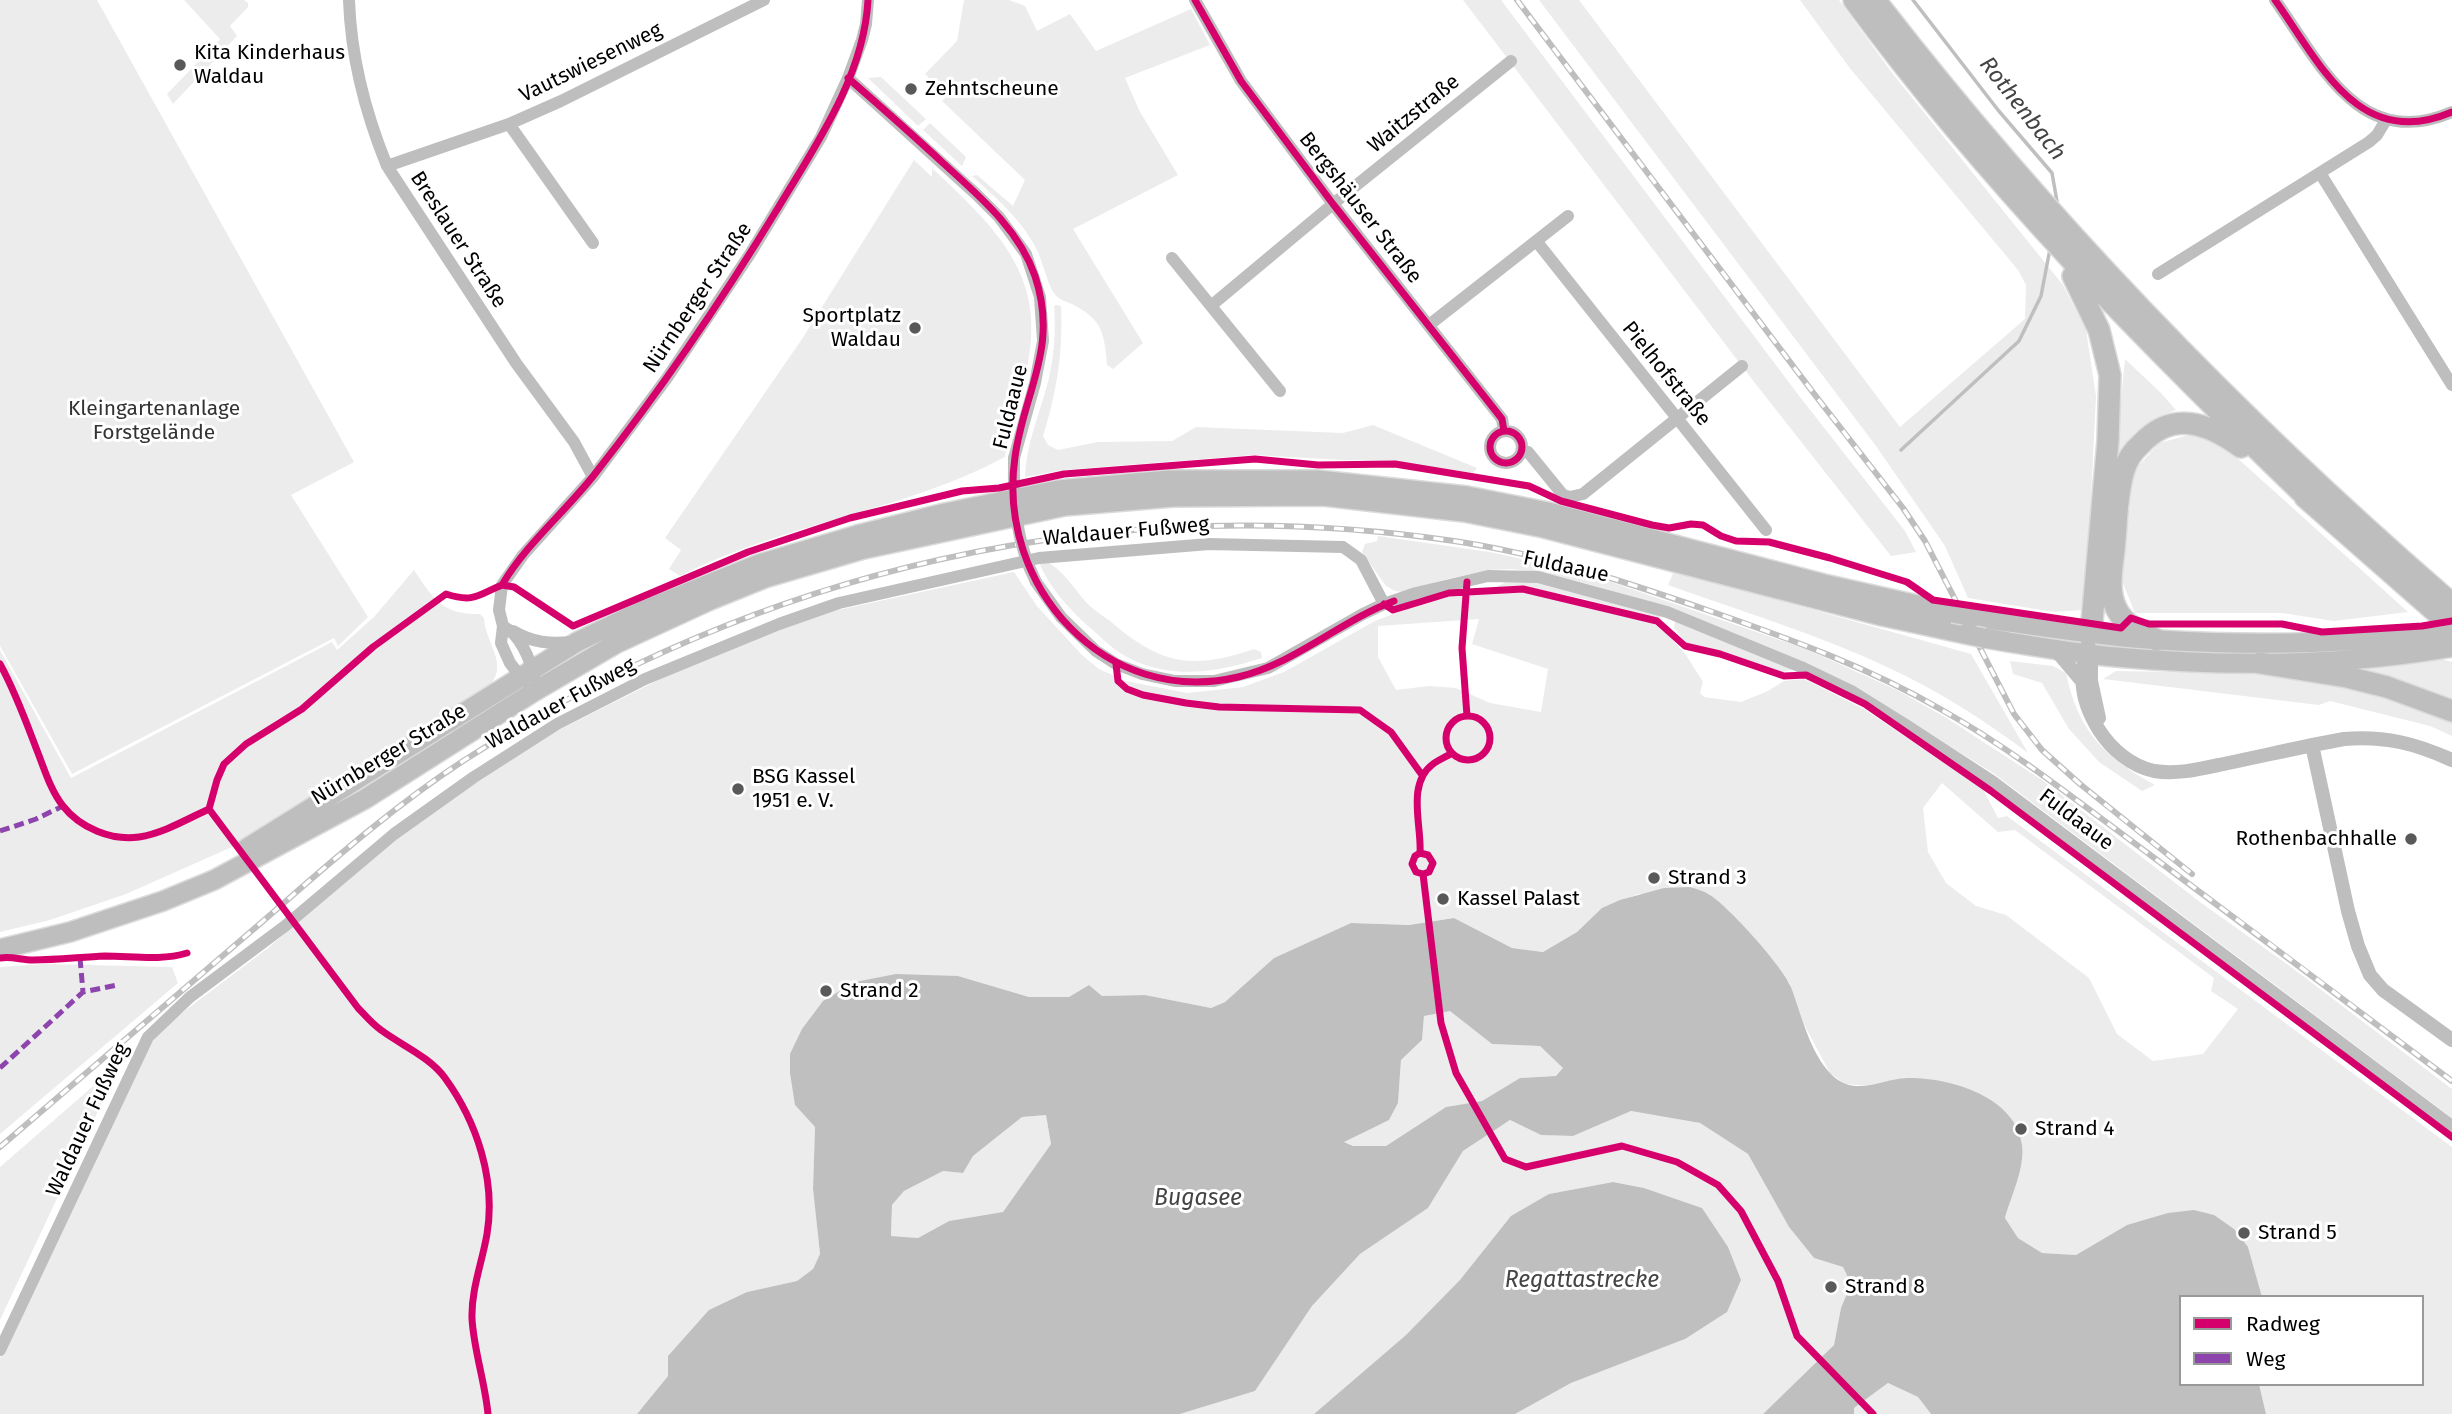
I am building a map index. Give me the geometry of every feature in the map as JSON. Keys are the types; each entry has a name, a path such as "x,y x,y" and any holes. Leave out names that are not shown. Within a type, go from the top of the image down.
{"highway":[{"path":"1854,0 1911,75 2178,373 2451,638"},
{"path":"1875,0 1982,134 2053,234 2091,309 2106,351 2110,376 2108,441 2089,646"},
{"path":"2053,234 2269,438 2452,604"},
{"path":"2157,640 2120,617 2111,590 2120,486 2129,458 2144,440 2154,432 2175,424 2186,422 2206,426 2231,439 2316,506"},
{"path":"2260,663 2320,671 2387,687 2452,711"}],"main road":[{"path":"0,938 36,930 106,908 195,875 255,844 577,642 699,587 759,564 856,535 945,513 1058,490 1169,480 1318,480 1467,496 1548,512 1824,584 1953,613 1984,638 2054,648 2157,640 2316,644 2430,633 2451,638"},
{"path":"536,691 617,643 765,578 864,549 1052,508 1173,497 1322,496 1464,513 1556,531 1882,616 1969,626 2089,646 2114,657 2260,663 2308,662 2451,638"},
{"name":"Nürnberger Straße","path":"0,949 71,932 163,901 214,880 365,800 536,691"}],"street":[{"name":"Breslauer Straße","path":"349,0 358,80 387,166 516,363 574,442 593,477"},
{"name":"Vautswiesenweg","path":"387,166 509,124 764,0"},
{"name":"Nürnberger Straße","path":"536,691 526,673 501,643 508,629 499,610 502,585 593,477 667,378 750,254 821,137 863,40 868,0"},
{"name":"Bergshäuser Straße","path":"1195,0 1241,81 1333,204 1502,419 1504,431 1511,431 1519,436 1522,452"},
{"path":"2275,0 2338,88 2367,112 2402,123 2424,122 2452,112"},
{"name":"Waitzstraße","path":"1212,305 1511,61"},
{"name":"Fuldaaue","path":"848,78 976,194 999,217 1026,254 1040,297 1043,341 1038,371 1014,458 1014,512 1018,537 1026,563 1036,582 1061,617 1096,651 1116,664 1142,674 1175,681 1213,681 1268,668 1384,604 1416,593 1488,576 1538,577 1667,612 1801,667 1853,692 1992,781 2452,1126"},
{"path":"2158,274 2369,142 2386,120"},
{"name":"Vautswiesenweg","path":"509,124 593,243"},
{"path":"2320,173 2452,384"},
{"path":"1429,325 1568,216"},
{"name":"Pielhofstraße","path":"1537,242 1766,530"},
{"path":"1172,258 1280,391"},
{"path":"1504,431 1494,436 1491,444 1490,449 1495,458 1508,463 1522,452 1528,452 1563,495 1576,496 1583,494 1742,366"},
{"name":"Waldauer Fußweg","path":"0,1350 148,1037 190,997 285,926 394,834 474,777 557,724 687,660 827,607 1039,558 1209,544 1343,547 1361,561 1384,604"},
{"path":"508,629 524,638 544,643 577,642"},
{"path":"2089,646 2086,681 2104,737 2117,752 2153,771 2188,771 2344,738 2371,737 2427,748 2452,760"},
{"path":"2054,648 2086,681"},
{"path":"2086,681 2114,657"},
{"path":"2312,745 2348,911 2370,975 2384,990 2452,1040"}],"green space":[{"name":"Kleingartenanlage Forstgelände","path":"0,0 97,0 354,462 291,495 368,617 338,646 334,638 72,774 0,646"},
{"path":"184,0 244,0 248,7 230,26 237,36 173,104 167,94 220,39"},
{"path":"964,0 1009,0 1025,6 1037,31 1070,14 1096,51 1191,9 1210,45 1125,78 1139,110 1178,175 1073,229 1143,343 1113,369 1107,365 1103,336 1096,322 1082,310 1055,295 1036,248 1023,228 972,176 977,175 1013,206 1025,180 942,101 947,96 925,74 957,41"},
{"path":"1463,0 1501,0 1800,397 1905,531 1916,552 1891,556 1751,378"},
{"path":"1539,0 1579,0 1900,427 2025,319 2026,285 2018,270 1849,67 1800,0 1839,0 1893,74 2063,285 2086,330 2096,396 2088,559 2081,610 2054,612 1968,598 1945,546 1876,446"},
{"path":"881,77 926,119 918,126 868,78"},
{"path":"930,123 966,157 962,166 923,130"},
{"name":"Sportplatz Waldau","path":"914,160 932,177 932,168 975,210 1010,253 1022,277 1029,302 1032,331 1028,363 1005,457 926,491 760,543 680,576 669,569 681,550 665,538 802,339"},
{"path":"1056,305 1061,306 1060,356 1043,436 1048,445 1058,450 1098,442 1172,441 1196,427 1343,433 1373,425 1477,468 1473,473 1394,461 1254,455 1063,470 1025,477 1031,440 1050,372"},
{"path":"2125,359 2176,410 2136,432 2114,472"},
{"path":"2193,434 2224,446 2408,612 2334,621 2282,613 2135,613 2122,581 2133,472 2159,443"},
{"path":"1378,536 1490,552 1579,571 1806,649 1897,690 1945,717 2042,780 2200,902 2452,1089 2452,1118 1993,773 1856,688 1804,662 1665,606 1540,572 1488,570 1403,592 1395,591 1386,586 1362,552 1365,544 1377,541"},
{"path":"1048,562 1064,575 1094,609 1128,636 1162,655 1195,661 1213,660 1254,649 1261,652 1262,658 1196,672 1163,670 1131,659 1108,644 1066,605 1039,563"},
{"path":"414,570 433,596 447,608 467,614 480,614 484,618 497,661 495,677 490,685 403,743 232,847 126,894 50,920 0,932 0,650 71,778 332,642 337,650 374,617"},
{"path":"1674,571 1971,654 2028,753 1960,706 1887,667 1806,633 1668,585"},
{"path":"1014,572 1037,606 1082,655 1099,669 1126,681 1187,693 1243,687 1284,672 1375,621 1421,603 1452,596 1525,592 1659,624 1686,655 1703,682 1700,693 1704,697 1741,702 1784,681 1804,679 1864,709 1983,789 1998,818 2007,816 2452,1147 2452,1414 2266,1414 2259,1386 2424,1386 2424,1295 2261,1295 2248,1247 2127,1225 2076,1255 2042,1253 2018,1238 2005,1218 2022,1160 1905,1078 1873,1086 1845,1084 1830,1073 1799,1015 1790,984 1738,920 1709,894 1638,894 1603,908 1577,932 1543,952 1512,948 1454,918 1409,925 1351,923 1274,958 1225,1002 1211,1008 1145,995 1102,996 1089,985 1069,997 1029,997 958,976 795,1105 815,1127 813,1189 820,1254 813,1269 797,1281 747,1292 680,1343 668,1356 668,1376 637,1414 0,1414 0,1358 154,1034 268,948 398,836 477,781 559,730 690,664 743,642 838,610","holes":["1479,619 1472,644 1548,669 1541,712 1490,703 1456,688 1429,686 1396,690 1378,657 1378,626","1942,783 1998,832 2015,830 2214,978 2211,991 2238,1009 2203,1054 2153,1061 2117,1034 2089,978 2006,915 1976,906 1946,883 1928,852 1923,808"]},
{"path":"1508,581 1537,582 1660,615 1662,621 1585,599 1522,586 1494,588"},
{"path":"1675,621 1791,670 1783,672 1721,651 1687,644 1674,628"},
{"path":"2435,657 2452,662 2452,703 2400,682 2346,668"},
{"path":"2010,661 2053,666 2066,673 2078,711 2096,740 2121,764 2155,785 2142,791 2099,762 2069,729 2042,683 2013,674"},
{"path":"2116,671 2274,674 2380,693 2452,721 2452,736 2430,726 2330,701 2319,705 2103,679"},
{"path":"45,964 172,967 178,983 0,1134 0,967"},
{"path":"1450,1010 1492,1044 1540,1046 1564,1068 1556,1076 1520,1078 1482,1101 1446,1107 1386,1146 1353,1146 1343,1141 1389,1120 1398,1103 1401,1060 1422,1040 1424,1016 1437,1013 1440,1029 1446,1029 1443,1012"},
{"path":"121,1062 0,1320 0,1167"},
{"path":"1631,1111 1700,1123 1748,1154 1789,1227 1814,1258 1843,1267 1851,1285 1841,1308 1834,1345 1763,1414 1515,1414 1571,1383 1685,1339 1702,1208 1644,1188 1613,1182 1549,1194 1406,1335 1314,1414 1180,1414 1255,1391 1312,1306 1360,1254 1428,1208 1463,1151 1510,1120 1541,1135 1573,1136"},
{"path":"1046,1115 1051,1144 1003,1212 949,1221 918,1238 891,1236 892,1205 904,1191 943,1171 963,1173 973,1156 1022,1117"},
{"path":"1888,1383 1918,1397 1931,1414 1854,1414 1854,1408"}],"water":[{"name":"Bugasee","path":"1690,887 1719,902 1755,938 1786,978 1817,1055 1831,1074 1840,1081 1858,1086 1907,1078 1941,1081 1978,1093 1994,1102 2017,1128 2022,1145 2020,1172 2005,1218 2018,1238 2042,1253 2076,1255 2127,1225 2168,1213 2194,1210 2214,1215 2234,1229 2248,1247 2261,1295 2179,1295 2179,1386 2259,1386 2266,1414 1931,1414 1918,1397 1888,1383 1854,1408 1854,1414 1763,1414 1834,1345 1841,1308 1851,1284 1843,1267 1814,1258 1789,1227 1748,1154 1700,1123 1631,1111 1573,1136 1541,1135 1510,1120 1463,1151 1428,1208 1360,1254 1312,1306 1255,1391 1180,1414 637,1414 668,1376 668,1356 709,1310 747,1292 797,1281 813,1269 820,1254 813,1189 815,1127 795,1105 790,1054 802,1029 823,1001 855,982 896,974 958,976 1029,997 1069,997 1089,985 1102,996 1145,995 1211,1008 1225,1002 1274,958 1351,923 1409,925 1454,918 1512,948 1543,952 1577,932 1602,908 1664,888","holes":["1450,1011 1492,1044 1540,1046 1563,1068 1556,1076 1520,1078 1482,1101 1446,1107 1386,1146 1353,1146 1344,1142 1389,1120 1398,1103 1401,1060 1422,1040 1424,1016","1046,1115 1051,1144 1003,1212 949,1221 918,1238 891,1236 892,1205 904,1191 943,1171 963,1173 973,1156 1022,1117"]},
{"name":"Regattastrecke","path":"1613,1182 1644,1188 1702,1208 1728,1247 1741,1280 1727,1312 1685,1339 1571,1383 1515,1414 1314,1414 1406,1335 1460,1280 1511,1216 1549,1194"}],"waterway":[{"name":"Rothenbach","path":"1913,0 1998,110 2052,173 2058,207"},
{"name":"Rothenbach","path":"1901,450 2019,341 2041,296 2050,249"}],"railway":[{"path":"1517,0 1903,508 1925,541 2014,714 2042,750 2192,874"},
{"path":"0,1147 382,820 463,761 577,695 694,639 815,594 938,560 1064,537 1193,527 1323,528 1454,541 1519,553 1584,570 1678,600 1770,632 1857,667 1942,710 2022,760 2452,1081"}],"marked path":[{"path":"0,831 36,819 63,806"},
{"path":"80,958 83,992"},
{"path":"0,1068 83,992 117,985"}],"cycle path":[{"path":"502,585 522,556 583,489 619,443 690,344 757,242 808,160 848,83 865,28 868,0"},
{"path":"1195,0 1241,81 1333,204 1502,419 1504,431"},
{"path":"2275,0 2326,74 2346,95 2367,111 2391,120 2420,121 2452,112"},
{"path":"848,78 983,200 1019,243 1035,276 1041,302 1042,348 1019,433 1015,457 1014,505 1023,551 1042,592 1070,627 1104,655 1145,674 1190,682 1238,677 1259,671 1298,653 1374,609 1394,601"},
{"path":"1506,431 1517,436 1522,447 1517,458 1506,463 1495,458 1490,447 1495,436 1506,431"},
{"path":"209,809 224,764 246,744 302,709 373,647 446,594 470,598 502,585 514,587 573,626 748,552 850,518 962,491 999,488 1064,474 1255,459 1318,465 1395,464 1529,486 1561,501 1652,525 1669,528 1703,525 1736,541 1769,542 1907,582 1933,600 2121,628 2131,618 2149,624 2282,624 2322,632 2422,626 2452,621"},
{"path":"1467,582 1462,648 1467,716"},
{"path":"1384,604 1393,610 1449,593 1523,589 1657,621 1685,646 1720,654 1784,676 1806,675 1865,704 1991,791 2452,1137"},
{"path":"0,664 52,787 63,806 78,821 108,835 129,838 166,829 209,809"},
{"path":"1116,664 1118,681 1127,689 1143,695 1219,707 1360,710 1391,732 1422,775"},
{"path":"1468,716 1483,723 1490,738 1483,753 1468,760 1453,753 1446,738 1453,723 1468,716"},
{"path":"1420,853 1428,855 1433,863 1429,872 1423,874 1416,872 1412,864 1415,856 1420,853 1417,806 1420,783 1433,764 1452,753"},
{"path":"209,809 358,1008 378,1028 439,1071 456,1095 475,1132 486,1173 489,1214 475,1287 472,1319 488,1414"},
{"path":"1423,874 1441,1023 1456,1073 1505,1159 1526,1167 1622,1146 1677,1162 1718,1185 1741,1211 1778,1281 1797,1336 1873,1414"},
{"path":"0,958 33,960 105,956 157,957 187,953"}],"place":[{"name":"Kita Kinderhaus Waldau","path":"180,65"},
{"name":"Zehntscheune","path":"911,89"},
{"name":"Sportplatz Waldau","path":"915,328"},
{"name":"BSG Kassel 1951 e. V.","path":"738,789"},
{"name":"Rothenbachhalle","path":"2411,839"},
{"name":"Strand 3","path":"1654,878"},
{"name":"Kassel Palast","path":"1443,899"},
{"name":"Strand 2","path":"826,991"},
{"name":"Strand 4","path":"2021,1129"},
{"name":"Strand 5","path":"2244,1233"},
{"name":"Strand 8","path":"1831,1287"}]}
